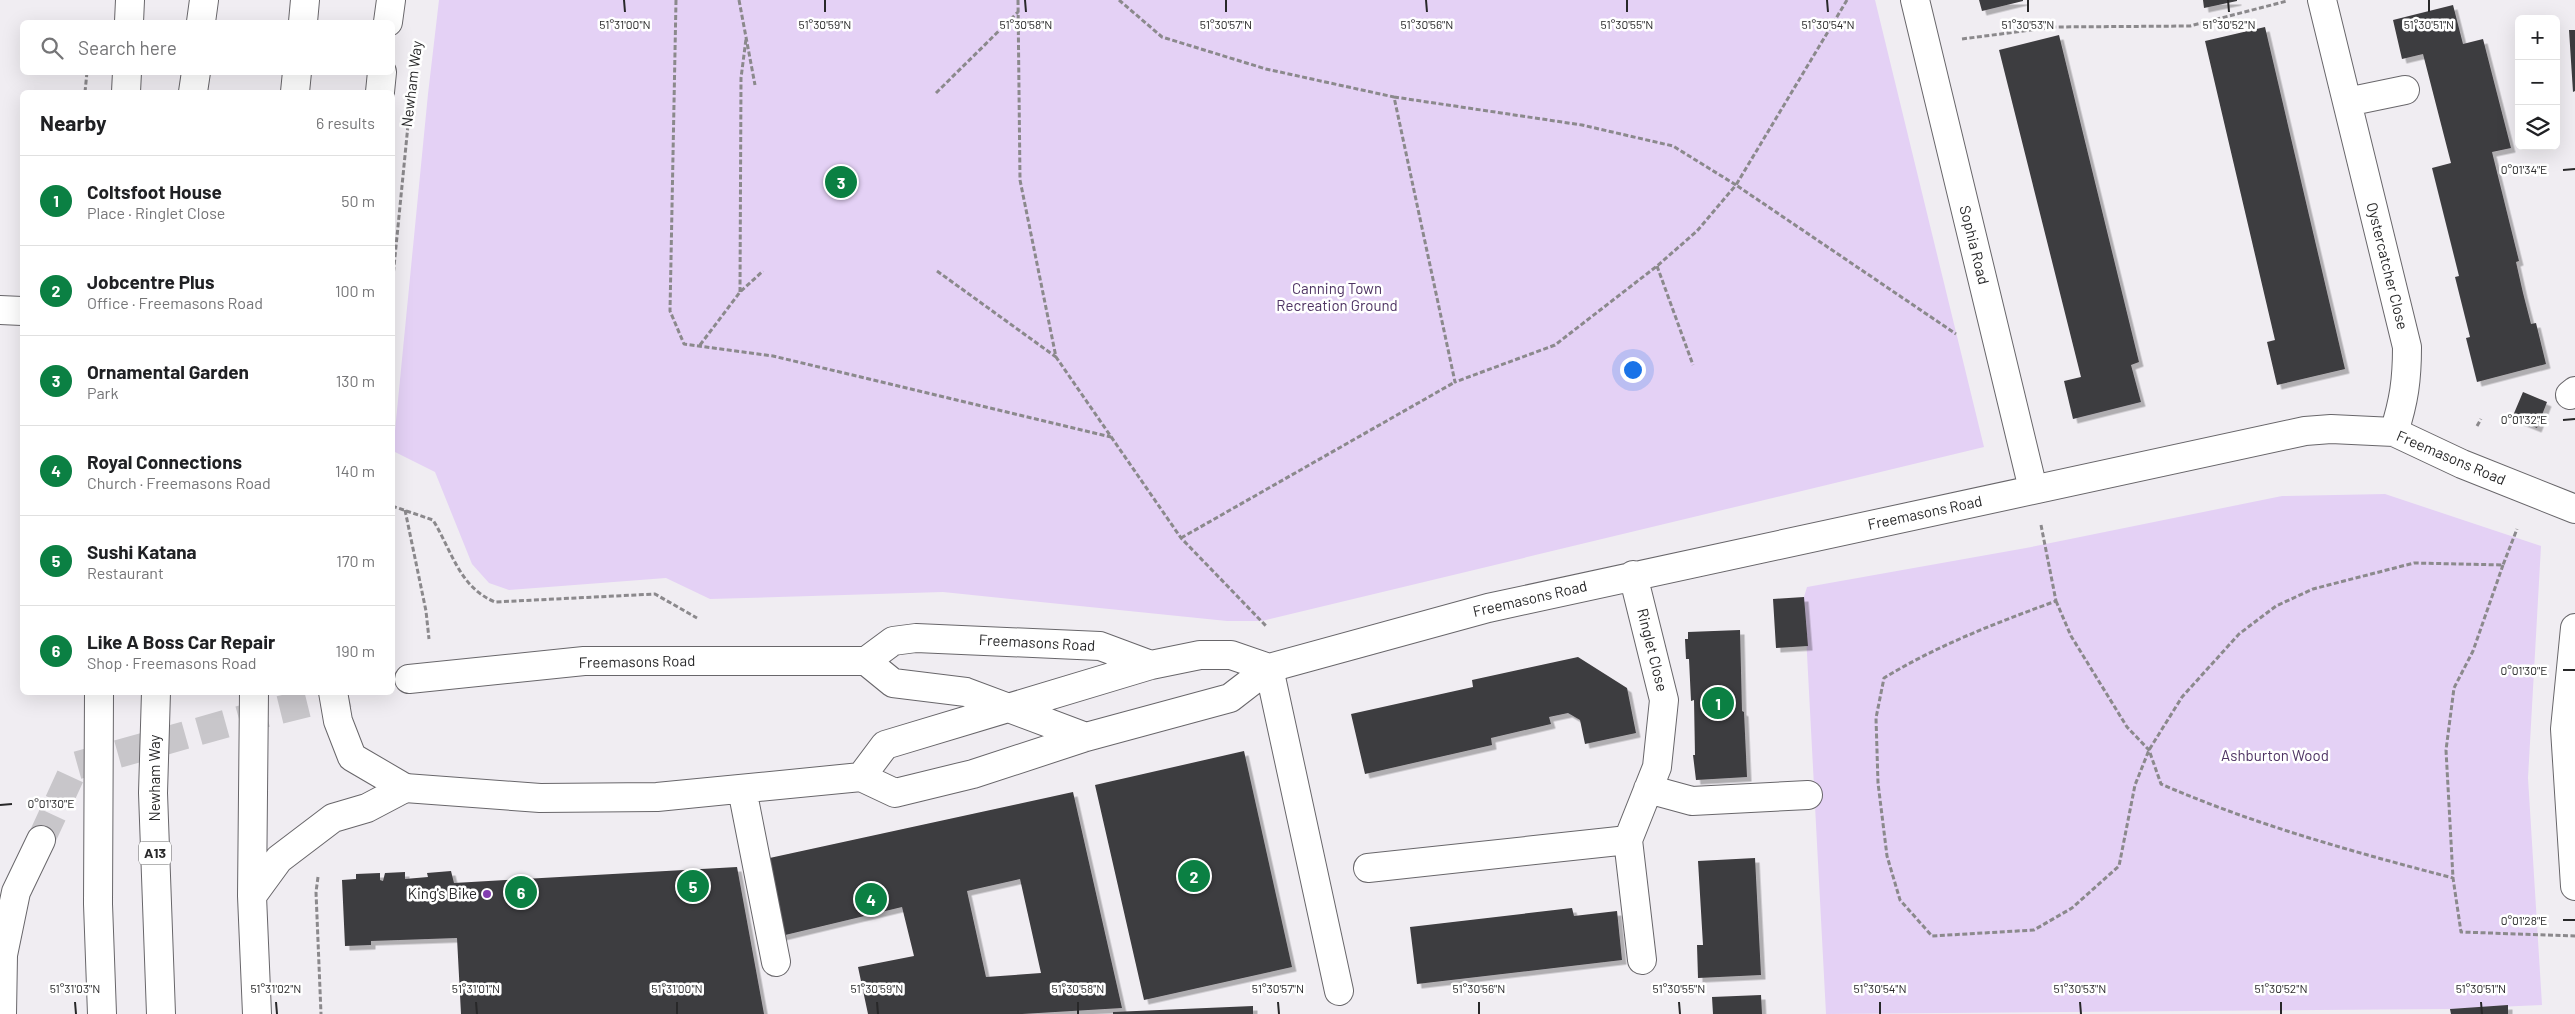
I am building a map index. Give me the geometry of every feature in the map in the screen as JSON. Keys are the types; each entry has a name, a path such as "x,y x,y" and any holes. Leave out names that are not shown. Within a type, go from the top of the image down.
{"main road":[{"path":"129,20 130,0"},
{"path":"201,20 204,0"},
{"path":"303,20 305,0"},
{"path":"388,20 391,0"},
{"name":"Sophia Road","path":"1915,0 2033,489"},
{"name":"Oystercatcher Close","path":"2322,0 2407,347 2406,391 2394,432"},
{"path":"126,90 127,75"},
{"path":"193,90 196,75"},
{"path":"295,90 297,75"},
{"path":"380,90 382,75"},
{"path":"2347,102 2405,90"},
{"path":"0,310 20,311"},
{"name":"Freemasons Road","path":"861,777 895,793 920,785 973,774 1086,737 1230,698 1269,668 1488,608 1633,575 2305,431 2331,429 2394,432 2462,464 2575,509"},
{"name":"Ringlet Close","path":"1633,575 1664,700 1657,767 1628,840 1642,960"},
{"path":"2575,628 2565,729 2575,886"},
{"name":"Freemasons Road","path":"408,679 584,661 866,662 893,641 931,638 1100,646 1151,665"},
{"path":"334,695 338,721 352,757 405,788 540,798 657,797 861,777 886,745 1151,665 1200,655 1231,655 1269,668 1339,991"},
{"path":"866,662 893,683 966,692 1086,737"},
{"path":"99,695 98,904 102,1014"},
{"name":"Newham Way","path":"156,695 153,793 160,1014"},
{"path":"254,695 252,896 257,1014"},
{"path":"252,896 279,859 333,818 367,808 405,788"},
{"path":"742,789 776,962"},
{"path":"1648,789 1692,801 1808,795"},
{"path":"2,1014 3,955 16,892 41,840"},
{"path":"1368,868 1628,840"}],"path":[{"path":"676,0 670,311 684,344 773,356 1111,437"},
{"path":"739,0 755,85"},
{"path":"1018,0 1020,180 1056,358"},
{"path":"1119,0 1162,37 1266,69 1394,96 1582,124 1672,146 1736,185 1957,334 1994,325"},
{"path":"1181,538 1455,382 1555,345 1657,266 1697,231 1736,185 1847,0"},
{"path":"1926,48 1970,37 2054,27 2190,26 2290,0"},
{"path":"936,93 1018,12"},
{"path":"740,292 742,78 746,39"},
{"path":"86,90 87,75"},
{"path":"1394,96 1455,382"},
{"name":"Newham Way","path":"395,257 410,109"},
{"path":"1657,266 1693,365"},
{"path":"937,271 1056,358 1181,538 1262,621"},
{"path":"700,346 740,292 763,272"},
{"path":"2477,426 2481,419"},
{"path":"395,507 433,520 469,586 481,596 496,602 654,594 697,618"},
{"path":"405,510 426,611 429,640"},
{"path":"2041,525 2056,601 2071,636 2127,727 2150,750 2161,784 2217,808 2350,851 2453,878"},
{"path":"2518,528 2473,651 2454,688 2446,750 2453,878 2461,932 2575,936"},
{"path":"2056,601 1986,627 1929,652 1884,678 1876,718 1878,783 1886,856 1900,900 1932,936 2034,930 2072,908 2119,866 2135,785 2150,750 2182,697 2239,634 2276,606 2313,589 2414,563 2503,565"},
{"path":"321,1014 316,892 317,880 322,871"}],"green space":[{"name":"Canning Town Recreation Ground","path":"439,0 1875,0 1984,447 1262,621 1227,621 943,592 710,599 666,578 509,590 489,583 472,564 435,472 395,452 395,431"},
{"name":"Ashburton Wood","path":"2385,494 2541,546 2528,778 2542,1005 2450,1009 1826,1014 1804,597 1807,587 2026,548 2282,496"}],"building":[{"path":"1979,0 2023,0 2023,1 1982,11"},
{"path":"2203,0 2237,0 2237,1 2204,8"},
{"path":"2453,5 2463,44 2483,39 2511,148 2492,152 2519,261 2516,262 2523,293 2531,324 2536,323 2546,364 2477,382 2466,338 2470,337 2455,277 2459,276 2432,168 2451,163 2423,54 2402,59 2393,20"},
{"path":"2265,27 2345,369 2277,385 2267,342 2275,340 2205,41"},
{"path":"2569,30 2575,30 2575,91 2573,92"},
{"path":"2059,35 2139,362 2131,365 2141,402 2073,419 2064,381 2081,377 1999,50"},
{"path":"2523,392 2547,402 2537,428 2512,418"},
{"path":"1804,597 1808,646 1776,648 1773,599"},
{"path":"1740,630 1742,711 1744,712 1747,777 1696,780 1693,755 1695,755 1694,700 1691,701 1689,659 1686,659 1685,639 1688,639 1688,632"},
{"path":"1578,657 1627,688 1636,733 1585,744 1580,720 1568,713 1549,717 1551,724 1491,738 1492,745 1365,774 1351,714 1473,687 1472,680"},
{"path":"1244,751 1292,967 1144,1000 1095,785"},
{"path":"1073,792 1122,1008 1022,1014 868,1014 858,967 914,956 902,907 781,936 765,859","holes":["1020,879 1041,973 986,977 967,891"]},
{"path":"1755,858 1761,975 1698,978 1697,945 1703,945 1698,861"},
{"path":"737,867 764,1014 461,1014 457,938 371,941 371,945 345,946 342,880 356,879 356,874 380,873 380,880 383,881 385,873 405,872 405,879 428,877 427,873 451,871 454,883"},
{"path":"1572,908 1574,916 1617,911 1622,960 1417,984 1410,927"},
{"path":"1761,995 1762,1014 1713,1014 1712,997"},
{"path":"2508,1005 2508,1014 2451,1014 2450,1009"},
{"path":"1253,1006 1253,1014 1113,1014 1113,1012"}],"tunnel":[{"path":"41,840 75,766 243,719 341,695"}],"place":[{"name":"Ornamental Garden","path":"841,182"},
{"name":"Coltsfoot House","path":"1718,703"},
{"name":"Jobcentre Plus","path":"1194,876"},
{"name":"Sushi Katana","path":"693,886"},
{"name":"Like A Boss Car Repair","path":"521,892"},
{"name":"King's Bike","path":"487,894"},
{"name":"Royal Connections","path":"871,899"}]}
